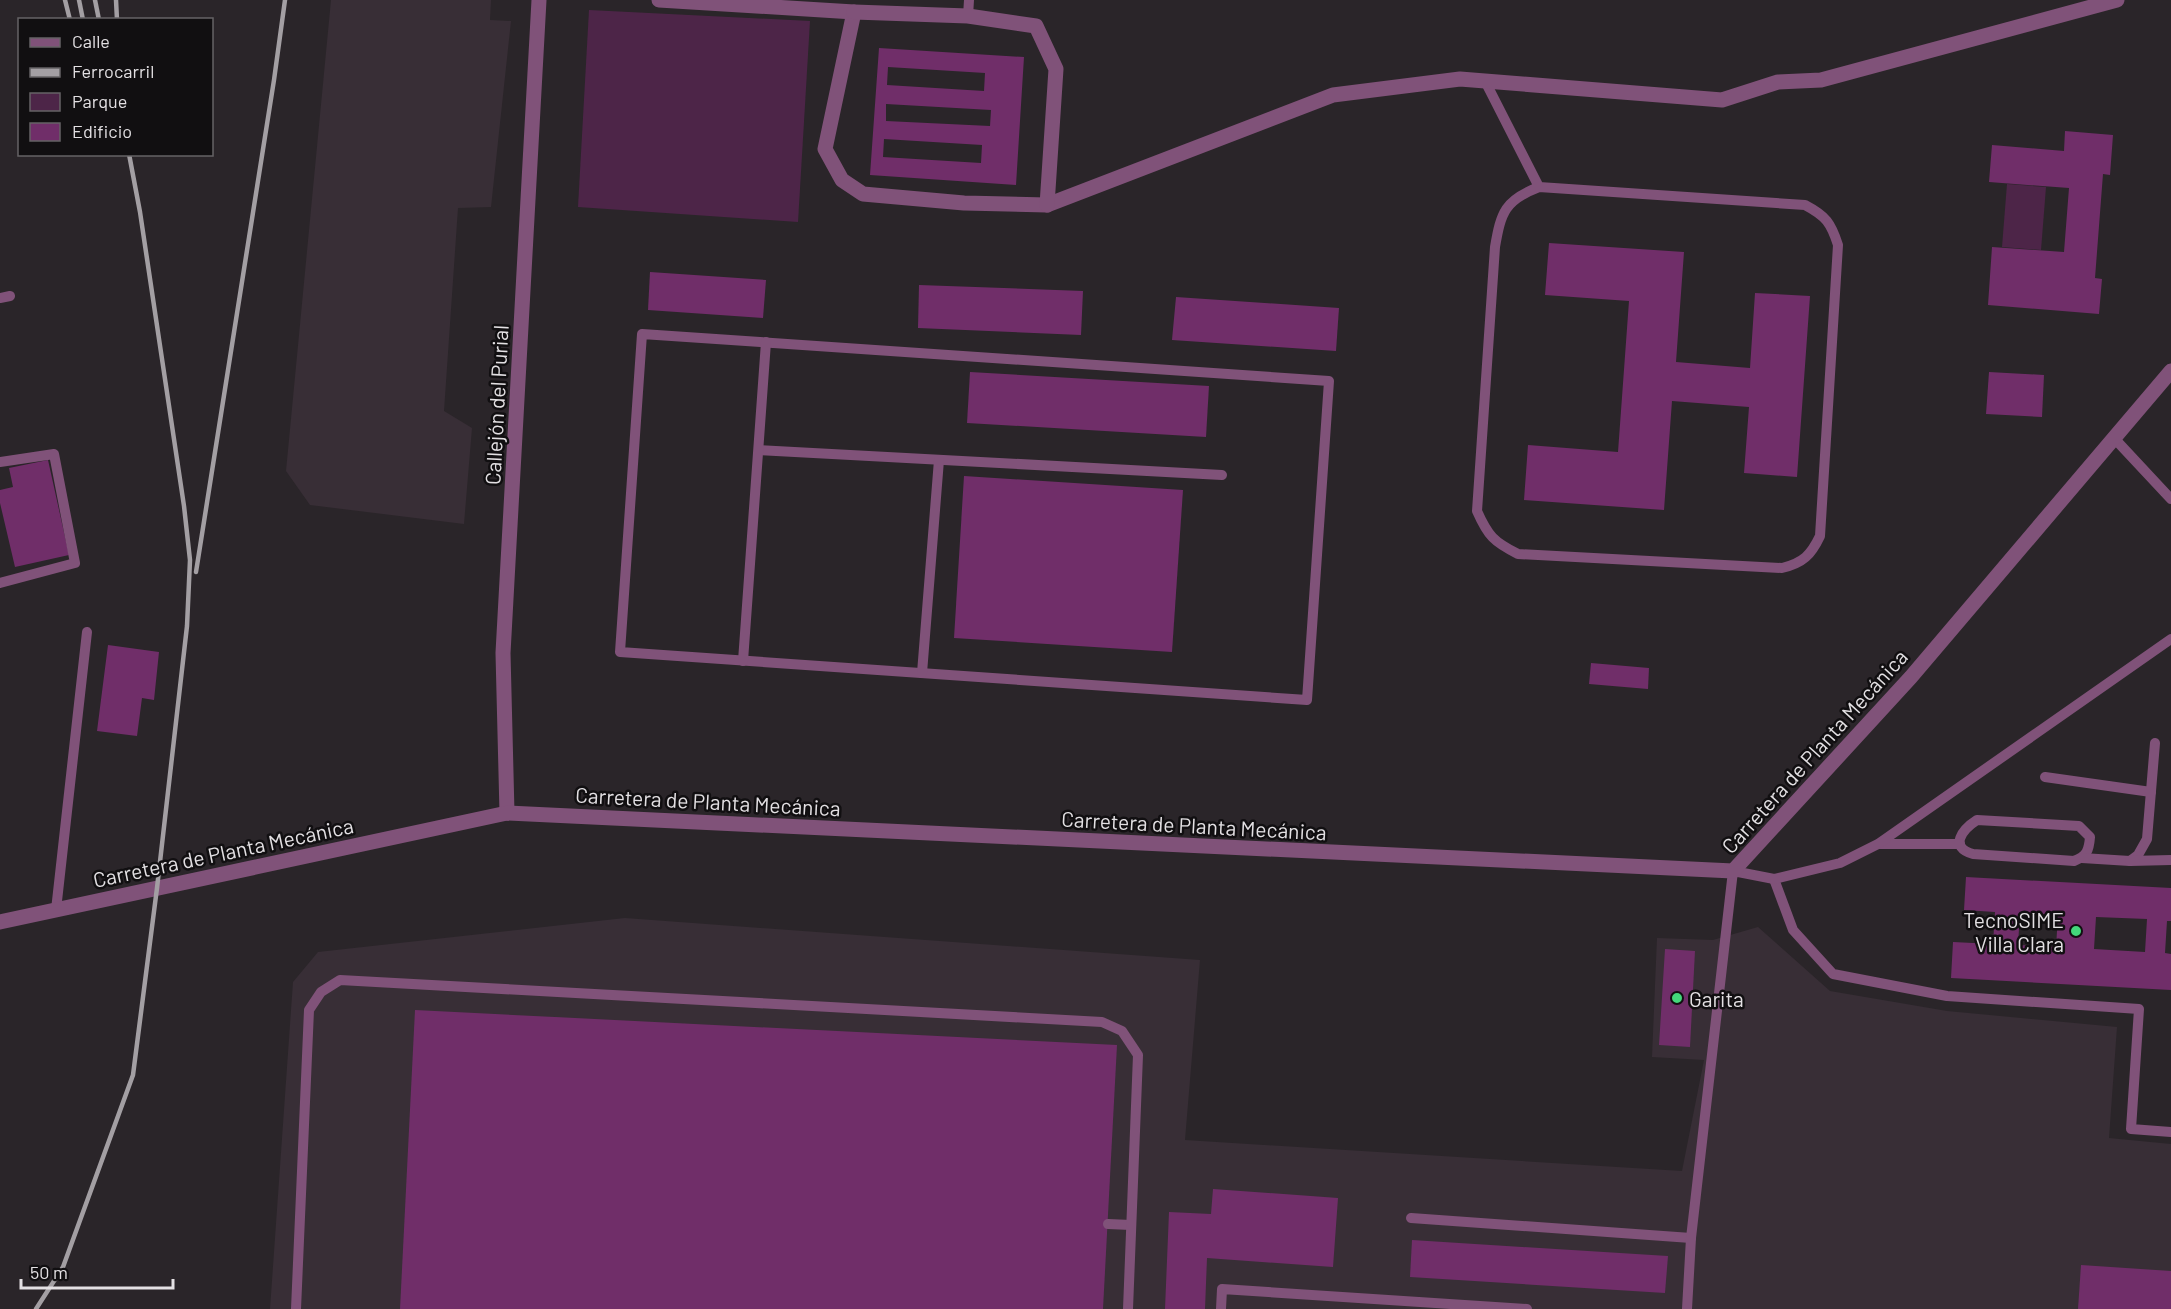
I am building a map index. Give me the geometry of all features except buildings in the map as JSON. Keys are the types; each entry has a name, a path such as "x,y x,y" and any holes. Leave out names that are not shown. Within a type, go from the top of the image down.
{"street":[{"name":"Callejón del Purial","path":"507,813 503,652 539,0"},
{"path":"659,0 854,6 968,16 1036,26 1056,69 1047,205"},
{"path":"854,6 825,149 842,180 863,195 1047,205 1333,95 1460,79 1722,100 1778,82 1821,80 2117,0"},
{"name":"Carretera de Planta Mecánica","path":"0,922 507,813 1733,871 1911,677 2171,371"}],"lane":[{"path":"968,16 969,0"},
{"path":"1485,81 1539,187"},
{"path":"1539,187 1805,205 1821,213 1832,226 1839,245 1820,536 1812,551 1797,564 1782,568 1518,554 1498,544 1485,528 1477,511 1495,247 1499,223 1507,207 1521,194 1539,187"},
{"path":"642,334 1329,381 1307,700 743,661 620,652 642,334"},
{"path":"743,661 766,342"},
{"path":"2114,438 2171,500"},
{"path":"759,450 1222,475"},
{"path":"0,462 54,454 75,563 0,583"},
{"path":"922,673 939,460"},
{"path":"56,910 87,632"},
{"path":"1687,1309 1691,1238 1733,871 1774,879 1840,863 1878,844 2171,639"},
{"path":"2130,861 2138,855 2147,840 2156,743"},
{"path":"2045,777 2151,792"},
{"path":"2082,858 2089,849 2090,837 2079,826 1977,820 1965,828 1960,836 1960,844 1965,852 1973,854 2074,861 2082,858 2130,861 2171,860"},
{"path":"1878,844 1960,844"},
{"path":"1774,879 1793,930 1833,974 1947,996 2139,1009 2131,1129 2171,1132"},
{"path":"296,1309 309,1010 321,992 340,980 1102,1022 1122,1031 1138,1055 1128,1309"},
{"path":"1411,1218 1691,1238"},
{"path":"1108,1224 1131,1225"},
{"path":"1221,1309 1222,1289 1527,1309"}],"shaded area":[{"path":"331,0 491,0 490,20 511,21 491,207 458,208 444,411 472,428 464,524 310,505 286,471"},
{"path":"625,918 1200,960 1185,1140 1682,1171 1704,1060 1652,1057 1657,938 1713,940 1758,927 1830,991 1947,1011 2117,1027 2109,1138 2171,1144 2171,1309 270,1309 293,982 318,952"}],"green space":[{"path":"589,10 810,21 798,222 578,207"},
{"path":"2007,184 2046,187 2041,250 2002,247"}],"railway":[{"path":"65,0 70,18"},
{"path":"79,0 83,18"},
{"path":"95,0 99,18"},
{"path":"116,0 117,18"},
{"path":"196,572 285,0"},
{"path":"36,1309 63,1267 133,1075 187,626 190,560 184,506 140,212 129,156"}],"place":[{"name":"TecnoSIME Villa Clara","path":"2076,931"},
{"name":"Garita","path":"1677,998"}]}
